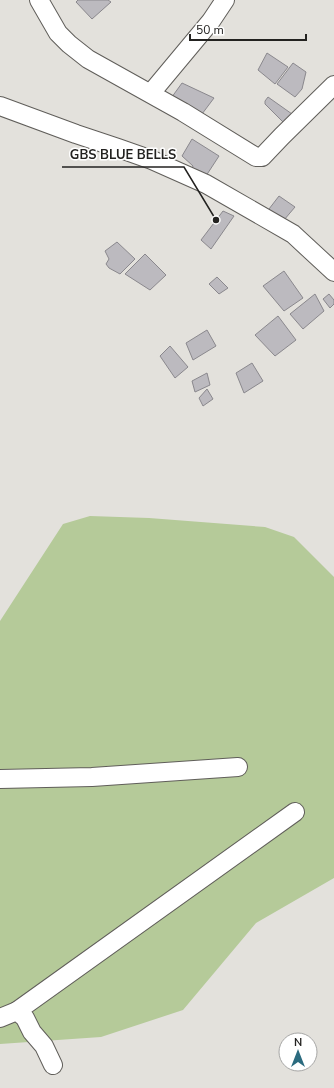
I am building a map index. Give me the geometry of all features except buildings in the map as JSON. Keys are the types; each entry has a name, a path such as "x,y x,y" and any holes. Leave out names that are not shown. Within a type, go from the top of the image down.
{"street":[{"path":"39,0 58,33 68,44 88,59 183,112 256,157 262,157 334,85"},
{"path":"151,94 212,20 225,0"},
{"path":"0,106 152,160 206,184 294,234 333,269"},
{"path":"0,779 92,777 238,767"},
{"path":"0,1018 17,1011 295,812"},
{"path":"17,1011 26,1018 32,1032 44,1046 53,1065"}],"green space":[{"path":"90,516 149,518 265,527 294,537 334,577 334,878 256,923 183,1010 101,1037 0,1044 0,621 63,524"}],"place":[{"name":"GBS BLUE BELLS","path":"216,220"}]}
